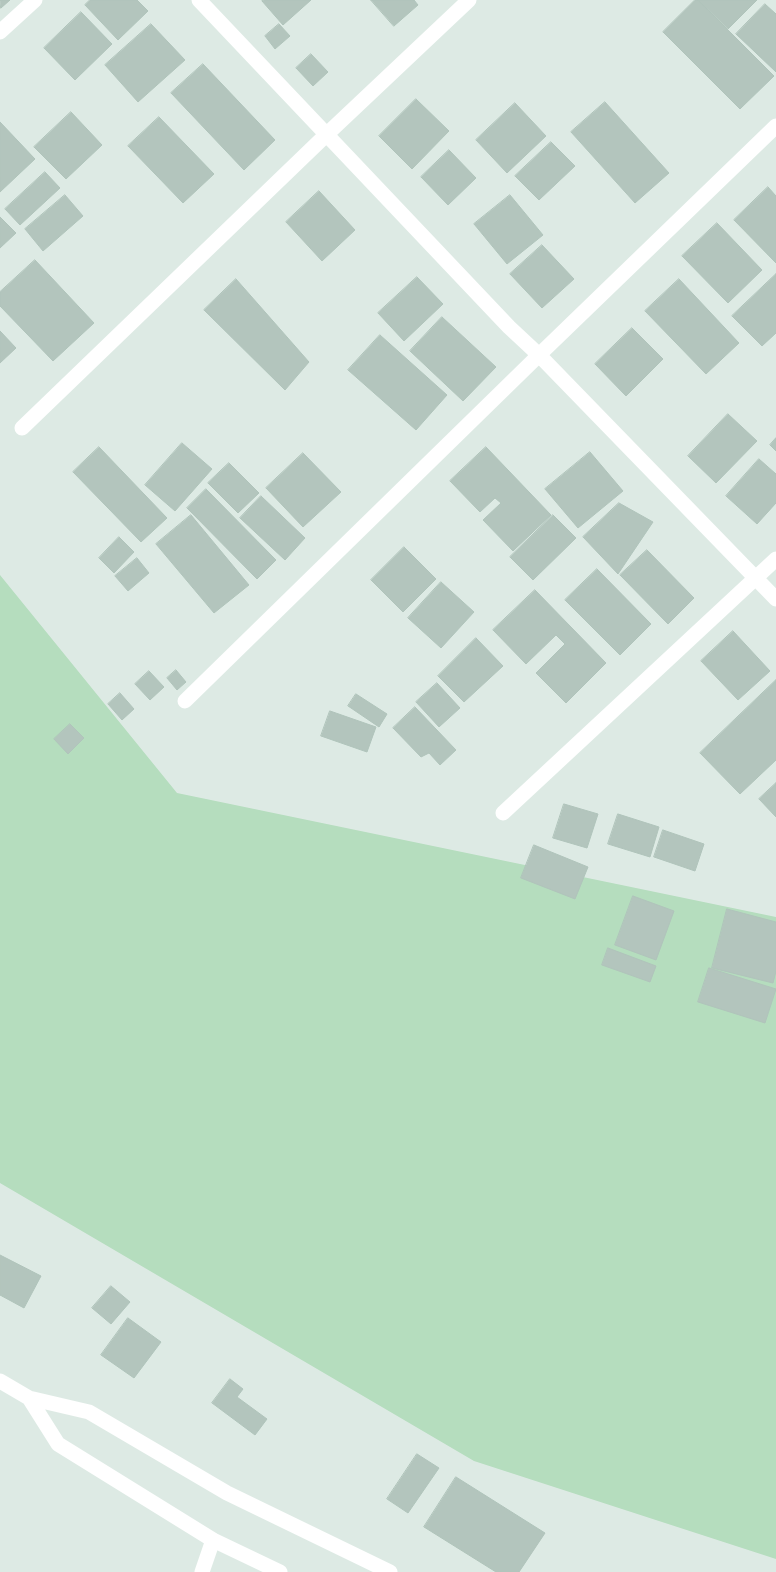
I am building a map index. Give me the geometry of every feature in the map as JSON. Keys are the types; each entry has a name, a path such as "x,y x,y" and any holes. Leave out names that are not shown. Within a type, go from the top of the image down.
{"street":[{"path":"0,32 35,0"},
{"path":"199,0 509,327 539,355 776,598"},
{"path":"22,428 469,0"},
{"path":"185,701 776,126"},
{"path":"503,813 776,559"},
{"path":"0,1381 29,1398 89,1412 227,1493 390,1572"},
{"path":"29,1398 58,1444 213,1540 280,1572"},
{"path":"202,1572 213,1540"}],"green space":[{"path":"0,575 177,793 776,917 776,1559 474,1461 0,1183"}],"building":[{"path":"0,0 10,0 1,8"},
{"path":"90,0 137,0 148,11 118,40 85,5"},
{"path":"311,0 283,25 262,1"},
{"path":"371,0 414,0 418,5 394,26"},
{"path":"695,0 698,0 774,76 740,109 663,32"},
{"path":"698,0 757,0 728,29"},
{"path":"765,4 776,14 776,72 736,34"},
{"path":"81,12 112,44 75,80 44,48"},
{"path":"151,24 185,60 138,102 105,65"},
{"path":"279,24 290,36 275,49 265,36"},
{"path":"311,54 328,72 313,86 296,68"},
{"path":"203,64 275,140 244,170 171,93"},
{"path":"416,99 449,131 412,169 379,136"},
{"path":"605,102 669,173 635,203 571,132"},
{"path":"515,103 546,136 507,173 476,140"},
{"path":"71,112 102,145 66,179 34,147"},
{"path":"159,117 214,174 183,203 128,146"},
{"path":"0,122 35,159 0,192"},
{"path":"551,142 575,166 539,200 515,176"},
{"path":"449,150 476,178 448,205 421,177"},
{"path":"45,172 60,188 20,225 5,209"},
{"path":"768,187 776,196 776,263 734,220"},
{"path":"319,191 355,230 322,261 286,222"},
{"path":"65,195 83,216 43,251 25,229"},
{"path":"510,195 543,235 507,264 474,224"},
{"path":"0,217 16,233 0,248"},
{"path":"717,223 762,270 728,303 682,256"},
{"path":"542,245 574,279 542,308 510,274"},
{"path":"35,260 94,323 53,361 0,306 0,292"},
{"path":"776,274 776,333 762,346 732,316"},
{"path":"417,277 443,304 404,341 378,313"},
{"path":"236,279 309,362 285,390 204,310"},
{"path":"679,279 739,343 706,374 645,311"},
{"path":"442,317 496,367 463,401 410,351"},
{"path":"632,328 663,359 626,396 595,364"},
{"path":"0,331 16,348 0,363"},
{"path":"380,335 447,395 416,430 348,370"},
{"path":"728,414 757,441 716,483 688,456"},
{"path":"776,438 776,451 770,445"},
{"path":"182,443 212,469 175,511 145,485"},
{"path":"99,447 167,518 141,542 73,472"},
{"path":"486,447 551,515 513,551 483,520 501,503 495,498 480,512 450,481"},
{"path":"590,452 623,491 578,528 545,489"},
{"path":"303,453 341,492 303,527 266,488"},
{"path":"759,459 776,474 776,503 757,524 726,496"},
{"path":"229,463 259,493 238,513 208,483"},
{"path":"206,489 276,560 257,579 187,508"},
{"path":"261,496 305,538 285,560 240,518"},
{"path":"619,503 653,522 618,574 583,537"},
{"path":"191,515 249,585 214,613 156,544"},
{"path":"553,515 576,538 533,580 510,557"},
{"path":"119,537 134,552 114,573 99,558"},
{"path":"404,547 436,579 403,612 371,580"},
{"path":"647,550 694,598 668,624 620,575"},
{"path":"137,558 149,573 128,591 115,576"},
{"path":"597,569 651,624 620,655 565,600"},
{"path":"441,582 474,612 441,648 408,618"},
{"path":"535,590 606,663 566,703 536,673 565,644 556,635 526,664 493,630"},
{"path":"733,631 770,671 738,700 701,661"},
{"path":"476,638 503,666 464,702 438,676"},
{"path":"176,670 186,682 177,690 167,678"},
{"path":"149,671 164,687 150,700 135,684"},
{"path":"776,680 776,760 740,794 700,753"},
{"path":"437,683 460,708 439,727 416,702"},
{"path":"120,693 134,709 122,720 108,704"},
{"path":"356,694 387,714 379,727 348,706"},
{"path":"415,707 456,750 440,765 429,753 421,757 393,728"},
{"path":"330,711 376,727 367,752 321,736"},
{"path":"70,724 84,738 68,754 54,739"},
{"path":"776,783 776,817 759,799"},
{"path":"564,804 598,814 587,848 553,838"},
{"path":"618,814 659,827 650,857 608,844"},
{"path":"663,830 704,844 695,871 654,857"},
{"path":"534,845 588,867 575,899 521,878"},
{"path":"633,896 674,911 656,960 615,945"},
{"path":"727,909 776,922 776,971 773,983 712,968"},
{"path":"608,948 656,966 650,982 602,965"},
{"path":"709,968 776,989 765,1023 698,1002"},
{"path":"0,1255 41,1276 24,1308 0,1295"},
{"path":"111,1286 130,1302 111,1324 92,1308"},
{"path":"128,1318 161,1342 134,1378 101,1355"},
{"path":"230,1379 243,1389 237,1397 267,1419 255,1435 212,1403"},
{"path":"417,1454 439,1468 408,1513 387,1499"},
{"path":"456,1477 545,1533 519,1572 496,1572 424,1527"}]}
